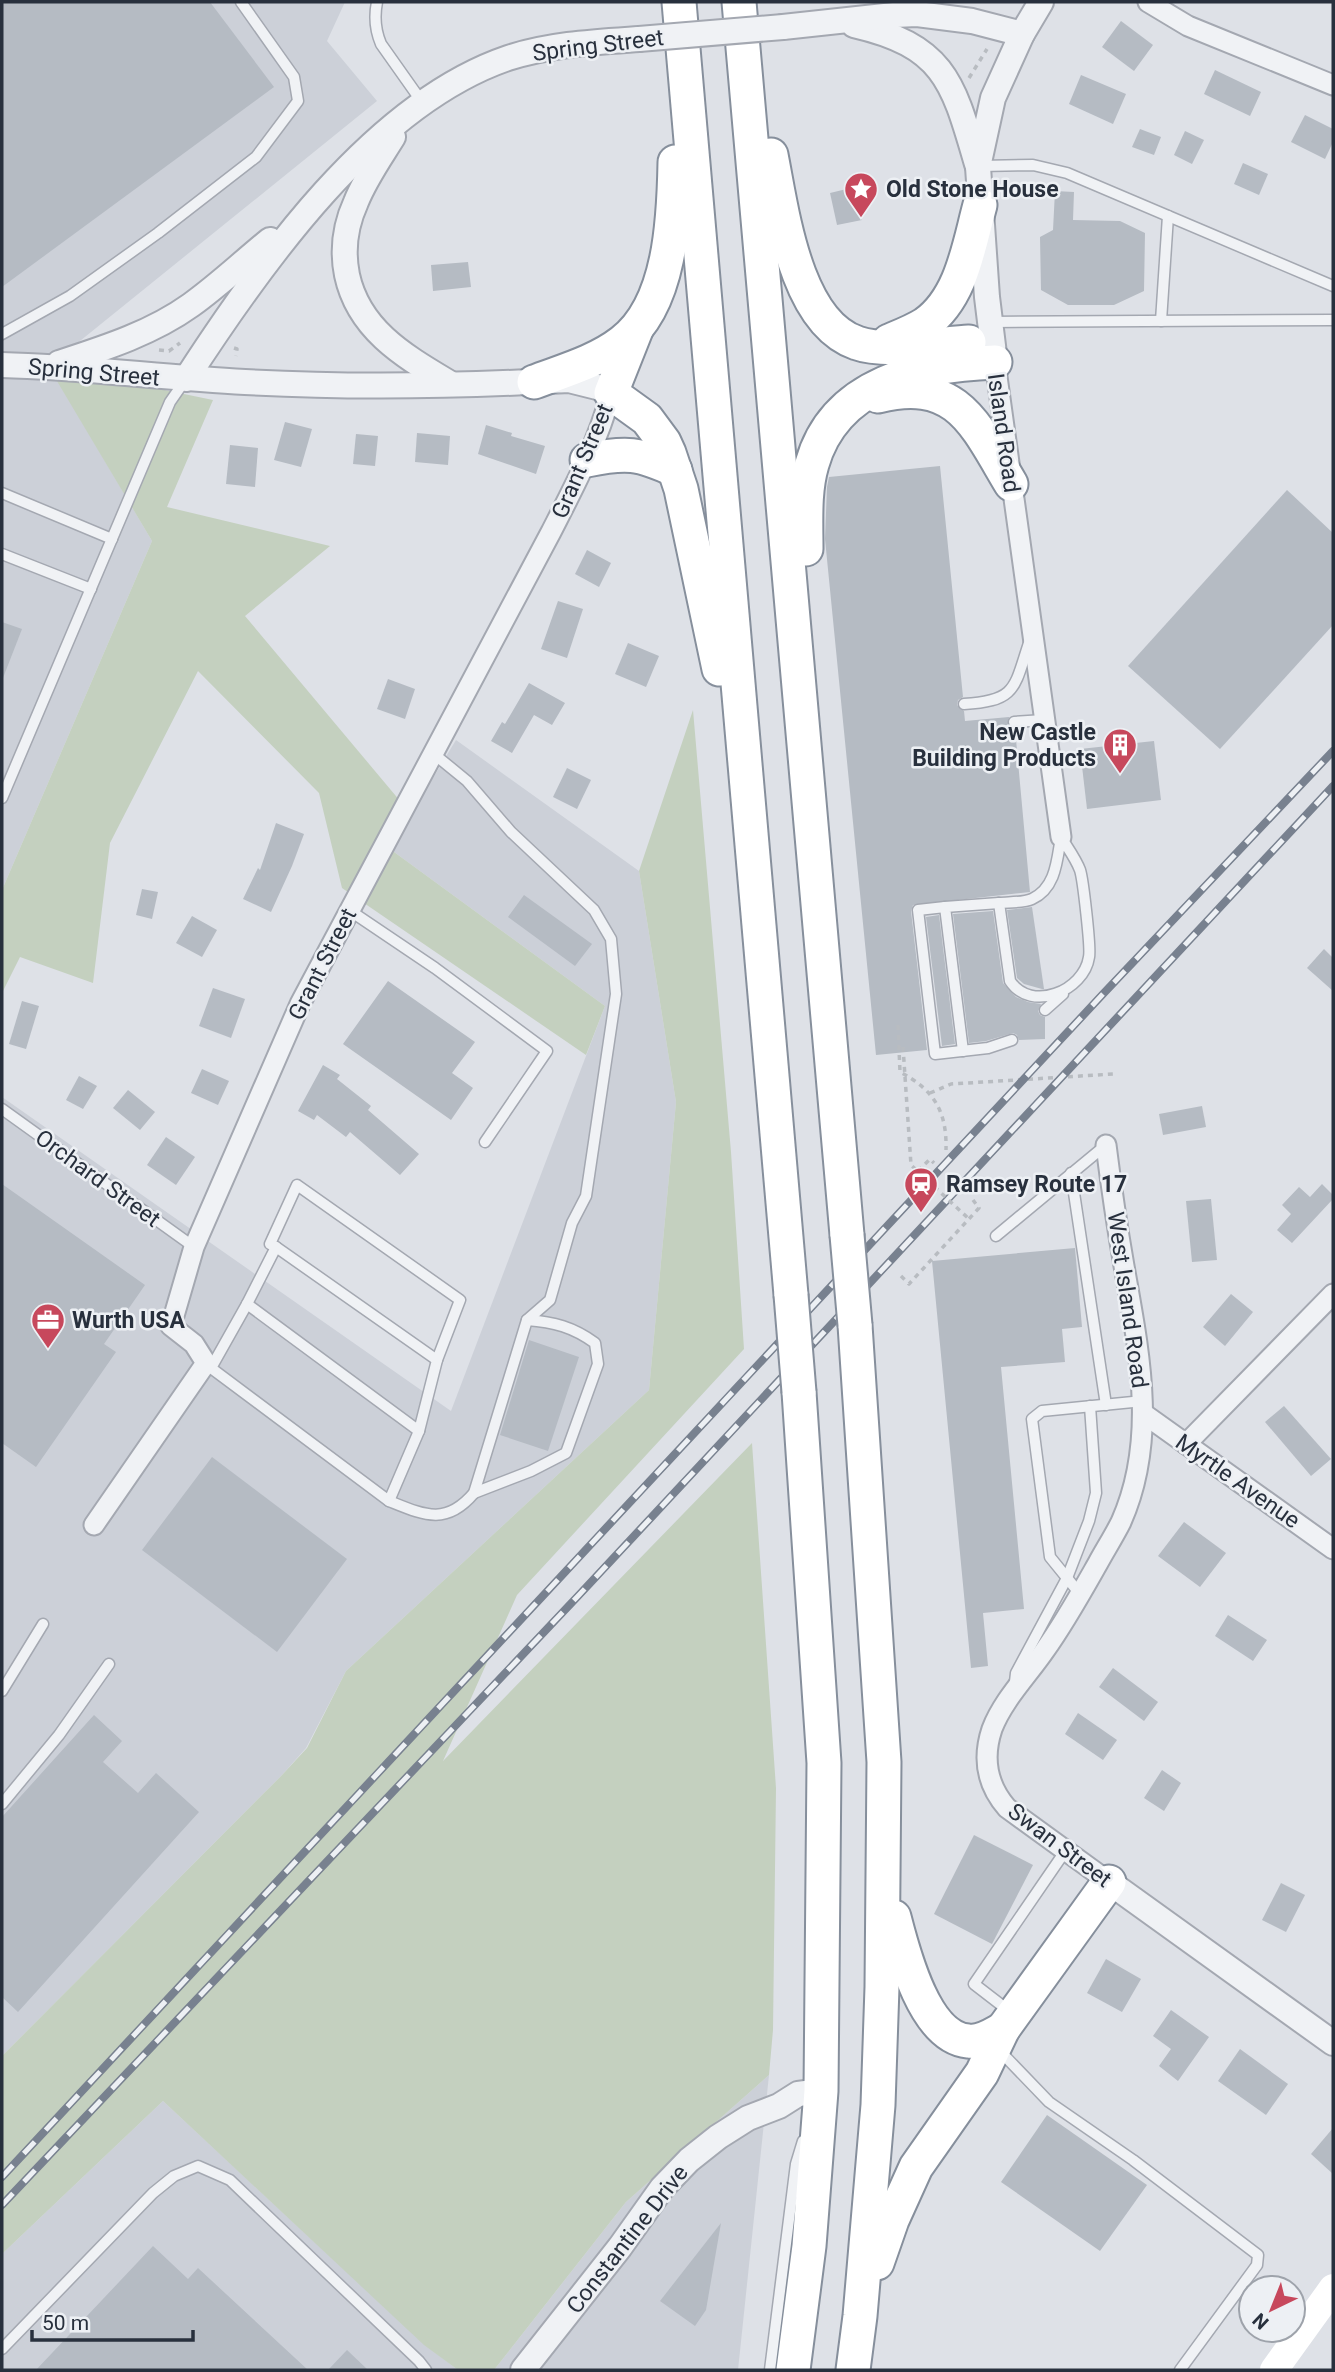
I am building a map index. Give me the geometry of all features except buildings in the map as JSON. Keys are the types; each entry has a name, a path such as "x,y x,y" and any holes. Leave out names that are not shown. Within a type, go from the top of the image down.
{"highway":[{"path":"678,2 674,201 669,244 659,284 636,330 611,393 647,419 664,442 675,470 716,653 752,836"},
{"path":"678,2 791,1295 824,1763 821,2091 808,2246 793,2370"},
{"path":"740,2 787,239 817,310 835,330 856,343 895,347 992,341"},
{"path":"740,2 855,1325 883,1735 878,2105 853,2370"},
{"path":"878,346 925,324 949,298 961,271 980,205"},
{"path":"534,382 593,359 622,342 636,330"},
{"path":"804,751 806,510 809,479 823,437 832,423 855,402 885,383 912,372 953,364 992,341"},
{"path":"855,402 886,394 912,392 950,401 960,407 973,422 1010,484"},
{"path":"587,460 610,455 644,456 675,470"},
{"path":"883,1873 907,1966 938,2024 956,2038 969,2041 984,2040 1004,2030"},
{"path":"860,2316 892,2220 916,2167 982,2074 1004,2030 1109,1882"}],"main road":[{"path":"1274,2370 1333,2288"}],"street":[{"path":"894,15 929,2"},
{"name":"Island Road","path":"1041,2 1022,34 993,98 978,166 992,341 1061,837"},
{"path":"1147,2 1188,26 1333,85"},
{"name":"Spring Street","path":"186,379 218,328 261,269 325,194 368,149 415,108 462,78 525,53 589,42 840,22 894,15 953,18 1022,34"},
{"path":"840,22 873,29 902,40 934,61 953,89 978,166"},
{"path":"415,108 362,187 355,202 345,235 346,268 354,299 374,330 402,354 452,384"},
{"path":"48,366 130,338 175,315 206,293 325,194"},
{"name":"Spring Street","path":"2,365 48,366 186,379 328,385 569,380 611,393"},
{"name":"Grant Street","path":"209,1366 194,1344 171,1326 194,1247 300,1004 587,460 611,393"},
{"name":"West Island Road","path":"1106,1145 1138,1347 1143,1408"},
{"path":"1186,1444 1333,1294"},
{"path":"94,1525 209,1366"},
{"name":"Myrtle Avenue","path":"1143,1408 1186,1444 1333,1549"},
{"name":"Swan Street","path":"1143,1408 1141,1451 1134,1485 1121,1522 1080,1594 993,1728 988,1749 988,1771 994,1793 1007,1808 1333,2043"},
{"name":"Constantine Drive","path":"523,2370 620,2247 662,2188 689,2160 748,2118 779,2106 798,2094 821,2091"}],"lane":[{"path":"2,334 70,296 158,233 256,157 298,101 294,77 241,2"},
{"path":"377,2 376,33 415,108"},
{"path":"978,166 1033,166 1067,173 1333,286"},
{"path":"1161,321 1168,216"},
{"path":"992,341 1161,321 1333,320"},
{"path":"2,798 170,402 186,379"},
{"path":"2,493 113,539"},
{"path":"2,554 91,589"},
{"path":"964,704 991,702 1005,695 1014,685 1032,633"},
{"path":"1014,722 1044,720"},
{"path":"276,1247 247,1304 209,1366 389,1501 421,1514 445,1516 463,1507 474,1493 527,1320 550,1300 572,1223 586,1196 616,994 611,939 594,910 511,832 467,781 434,754"},
{"path":"1012,1040 988,1048 935,1054 918,910 1031,900 1048,887 1055,871 1061,837"},
{"path":"1045,1010 1082,974 1089,957 1080,870 1061,837"},
{"path":"999,903 1010,981 1014,987 1030,996 1045,997 1072,986"},
{"path":"945,907 963,1051"},
{"path":"349,910 435,968 547,1051 485,1142"},
{"name":"Orchard Street","path":"2,1110 194,1247"},
{"path":"996,1236 1106,1145"},
{"path":"1071,1173 1105,1405"},
{"path":"389,1501 419,1431 437,1360 460,1300 297,1185 270,1244 437,1360"},
{"path":"247,1304 419,1431"},
{"path":"474,1493 531,1471 566,1453 598,1364 595,1343 580,1332 555,1322 527,1320"},
{"path":"1080,1594 1050,1557 1032,1419 1042,1411 1090,1406 1143,1408"},
{"path":"1013,1695 1016,1673 1067,1578 1089,1521 1096,1493 1090,1406"},
{"path":"2,1691 43,1624"},
{"path":"2,1804 59,1735 109,1664"},
{"path":"1066,1850 974,1984 1049,2102 1133,2160 1258,2255 1257,2265 1180,2370"},
{"path":"770,2370 796,2164 821,2091"},
{"path":"2,2350 153,2193 174,2176 198,2166 230,2180 426,2370"}],"path":[{"path":"965,85 990,44"},
{"path":"898,1025 900,1072 916,1080 930,1093 942,1114 946,1150"},
{"path":"903,1046 911,1165 969,1219"},
{"path":"930,1093 951,1084 1113,1074"},
{"path":"918,1171 932,1161"},
{"path":"901,1276 909,1284 979,1209 972,1200"}],"shaded area":[{"path":"2,2 345,2 327,41 377,101 49,366 152,541 2,890"},
{"path":"456,740 639,871 676,1102 649,1390 346,1671 306,1748 282,1775 2,2056 2,1097 451,1411 605,1006 390,849"},
{"path":"769,2075 738,2370 494,2370 626,2202"},
{"path":"163,2101 424,2344 458,2370 2,2370 2,2254"}],"green space":[{"path":"48,366 213,400 167,507 330,546 245,616 411,814 390,849 605,1006 586,1055 342,888 319,793 198,671 110,843 93,983 20,957 2,993 2,890 152,541"},
{"path":"693,710 731,1152 744,1349 517,1595 443,1761 752,1443 776,1788 773,2030 769,2075 626,2202 494,2370 458,2370 424,2345 163,2101 2,2254 2,2056 307,1748 346,1671 649,1390 676,1102 639,871"}],"railway":[{"path":"2,2177 1103,994 1333,751"},
{"path":"2,2205 579,1595 1333,786"}],"place":[{"name":"Old Stone House","path":"861,219"},
{"name":"New Castle Building Products","path":"1120,775"},
{"name":"Ramsey Route 17","path":"921,1214"},
{"name":"Wurth USA","path":"48,1350"}]}
